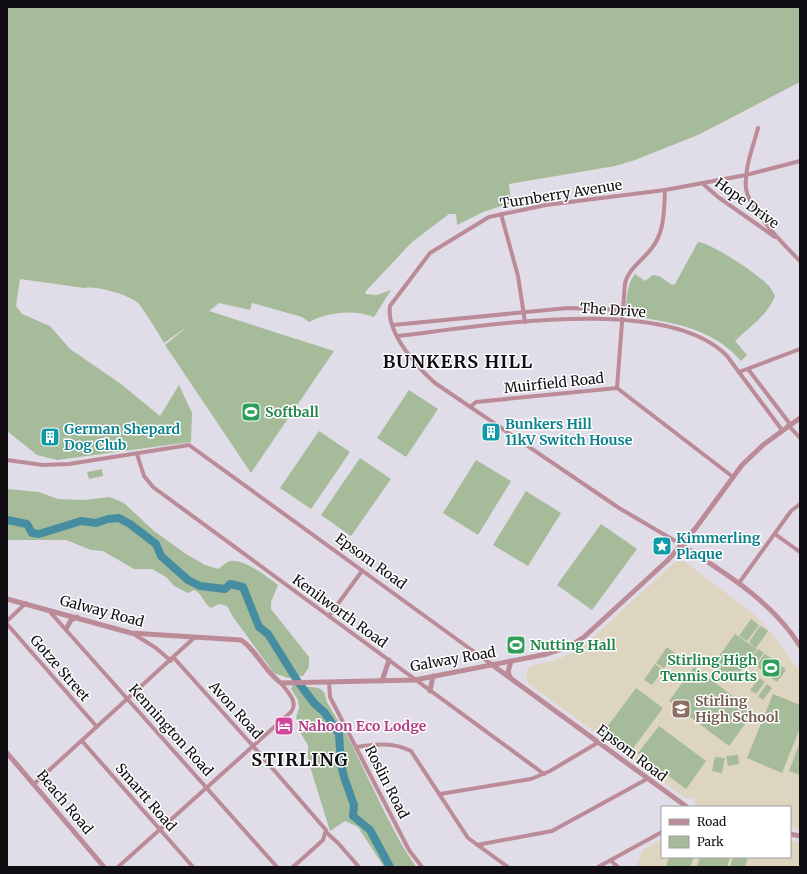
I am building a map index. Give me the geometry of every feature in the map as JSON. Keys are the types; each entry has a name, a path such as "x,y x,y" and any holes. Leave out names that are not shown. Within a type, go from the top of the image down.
{"street":[{"path":"746,175 758,128"},
{"name":"Turnberry Avenue","path":"682,545 619,508 435,383 420,369 409,355 393,325 390,315 390,306 430,253 484,219 546,205 665,190 746,175 800,161"},
{"name":"Hope Drive","path":"746,175 746,189 750,198 779,240 800,262"},
{"name":"Hope Drive","path":"702,183 718,197 779,240"},
{"path":"617,388 622,310 626,278 630,271 658,240 662,222 665,190"},
{"path":"501,214 518,276 525,322"},
{"name":"The Drive","path":"393,325 524,311 568,308 622,310"},
{"name":"The Drive","path":"398,336 568,318 622,320 663,326 694,333 719,347 782,430"},
{"path":"739,372 800,349"},
{"path":"748,368 800,438"},
{"name":"Muirfield Road","path":"470,407 476,402 617,388 733,477"},
{"name":"Galway Road","path":"7,598 132,633 243,641 268,672 281,683 415,680 557,651 576,643 668,560 682,545 733,477 763,445 800,418"},
{"name":"Epsom Road","path":"7,460 43,465 69,464 189,445 686,806"},
{"name":"Kenilworth Road","path":"137,454 144,476 153,487 544,774"},
{"path":"739,583 792,511 800,504"},
{"path":"776,534 800,552"},
{"path":"682,545 739,583 779,618 800,646"},
{"path":"329,616 362,570"},
{"path":"7,622 26,603"},
{"name":"Kennington Road","path":"47,609 277,867"},
{"path":"66,629 71,620 77,617"},
{"name":"Gotze Street","path":"7,622 97,727"},
{"name":"Avon Road","path":"132,633 172,659 253,746 324,826 326,835 338,843 358,867"},
{"path":"34,784 195,637"},
{"path":"382,680 389,660"},
{"path":"510,677 508,672 511,661"},
{"path":"430,691 433,676"},
{"name":"Roslin Road","path":"329,682 330,698 409,850 422,867"},
{"path":"118,867 294,708 294,702 281,683"},
{"name":"Smartt Road","path":"82,741 193,867"},
{"path":"440,794 520,781 544,774 599,742"},
{"path":"356,746 380,744 411,751 468,838 508,867"},
{"name":"Beach Road","path":"7,753 104,867"},
{"path":"477,845 557,829 647,779"},
{"path":"598,867 661,833"},
{"path":"293,867 326,835"},
{"path":"611,861 618,867"}],"shaded area":[{"name":"Stirling High School","path":"676,561 684,561 755,615 775,637 794,665 800,669 800,830 791,827 791,806 695,806 694,798 686,799 528,683 526,677 528,668 533,665 556,660 579,650"},
{"path":"661,840 661,858 791,858 791,840 800,843 800,867 636,867 643,850"}],"green space":[{"path":"7,7 800,7 800,82 698,135 635,160 615,166 509,184 511,203 483,212 457,225 456,214 449,214 412,242 366,291 365,294 377,295 391,290 374,317 349,312 324,316 309,322 302,317 252,303 250,310 219,303 209,311 334,351 251,473 165,345 188,326 164,343 139,304 129,297 104,289 89,287 84,288 20,279 16,306 22,314 50,326 70,349 121,384 160,416 179,385 192,413 191,442 57,460 37,455 7,431"},
{"path":"698,242 714,248 746,267 771,288 775,296 772,303 763,315 735,341 747,355 741,361 729,349 702,333 673,323 625,315 628,288 635,274 645,281 653,275 659,276 672,285 675,284"},
{"path":"409,390 438,409 406,457 377,438"},
{"path":"319,431 350,452 311,509 280,488"},
{"path":"360,458 391,479 351,536 321,515"},
{"path":"476,460 511,481 478,535 443,513"},
{"path":"102,469 103,476 89,479 87,472"},
{"path":"7,489 39,492 58,499 84,500 110,497 124,503 154,531 186,554 205,565 219,569 230,561 235,561 242,562 255,569 278,585 271,602 271,609 309,657 309,667 303,676 288,678 274,673 233,617 227,606 219,604 211,608 194,590 188,593 174,586 166,577 152,569 134,569 103,551 91,550 66,540 7,540"},
{"path":"526,491 561,513 528,566 493,545"},
{"path":"601,524 637,549 592,610 557,585"},
{"path":"751,619 759,625 747,641 739,636"},
{"path":"760,626 768,631 756,648 749,642"},
{"path":"735,634 757,649 733,681 712,666"},
{"path":"667,647 675,653 664,668 656,663"},
{"path":"758,649 764,653 755,665 749,661"},
{"path":"765,654 771,658 762,670 756,666"},
{"name":"Stirling High Tennis Courts","path":"773,660 779,664 770,676 764,672"},
{"path":"655,664 663,670 652,685 644,680"},
{"path":"780,665 786,670 777,682 771,678"},
{"path":"694,667 754,712 729,746 669,701"},
{"path":"760,678 765,682 756,694 750,690"},
{"path":"767,684 772,688 763,700 758,696"},
{"path":"293,685 319,688 324,692 327,702 350,741 386,815 403,847 416,867 384,867 358,827 345,821 330,831 308,760 308,745 300,732 296,717 299,708 298,700 291,689"},
{"path":"636,688 663,708 629,754 602,734"},
{"path":"773,694 800,705 800,728 782,773 747,758"},
{"path":"659,726 706,761 686,789 638,753"},
{"path":"800,742 800,775 789,771"},
{"path":"738,755 739,764 728,766 726,756"},
{"path":"715,757 725,758 722,773 712,771"},
{"path":"669,858 694,858 690,867 666,867"},
{"path":"700,858 730,858 727,867 697,867"},
{"path":"733,858 748,858 745,867 730,867"}],"waterway":[{"path":"7,520 27,524 32,533 39,534 81,521 96,523 108,519 119,518 130,524 156,544 161,556 188,580 200,586 225,589 230,584 243,587 259,627 268,634 298,682 314,703 325,713 339,734 341,764 354,805 353,816 370,830 390,867"}],"place":[{"name":"Softball","path":"251,412"},
{"name":"Bunkers Hill 11kV Switch House","path":"491,432"},
{"name":"German Shepard Dog Club","path":"50,437"},
{"name":"Kimmerling Plaque","path":"662,546"},
{"name":"Nutting Hall","path":"516,645"},
{"name":"Stirling High Tennis Courts","path":"771,668"},
{"name":"Stirling High School","path":"681,709"},
{"name":"Nahoon Eco Lodge","path":"284,726"}],"district":[{"name":"BUNKERS HILL","path":"458,362"},
{"name":"STIRLING","path":"300,760"}]}
